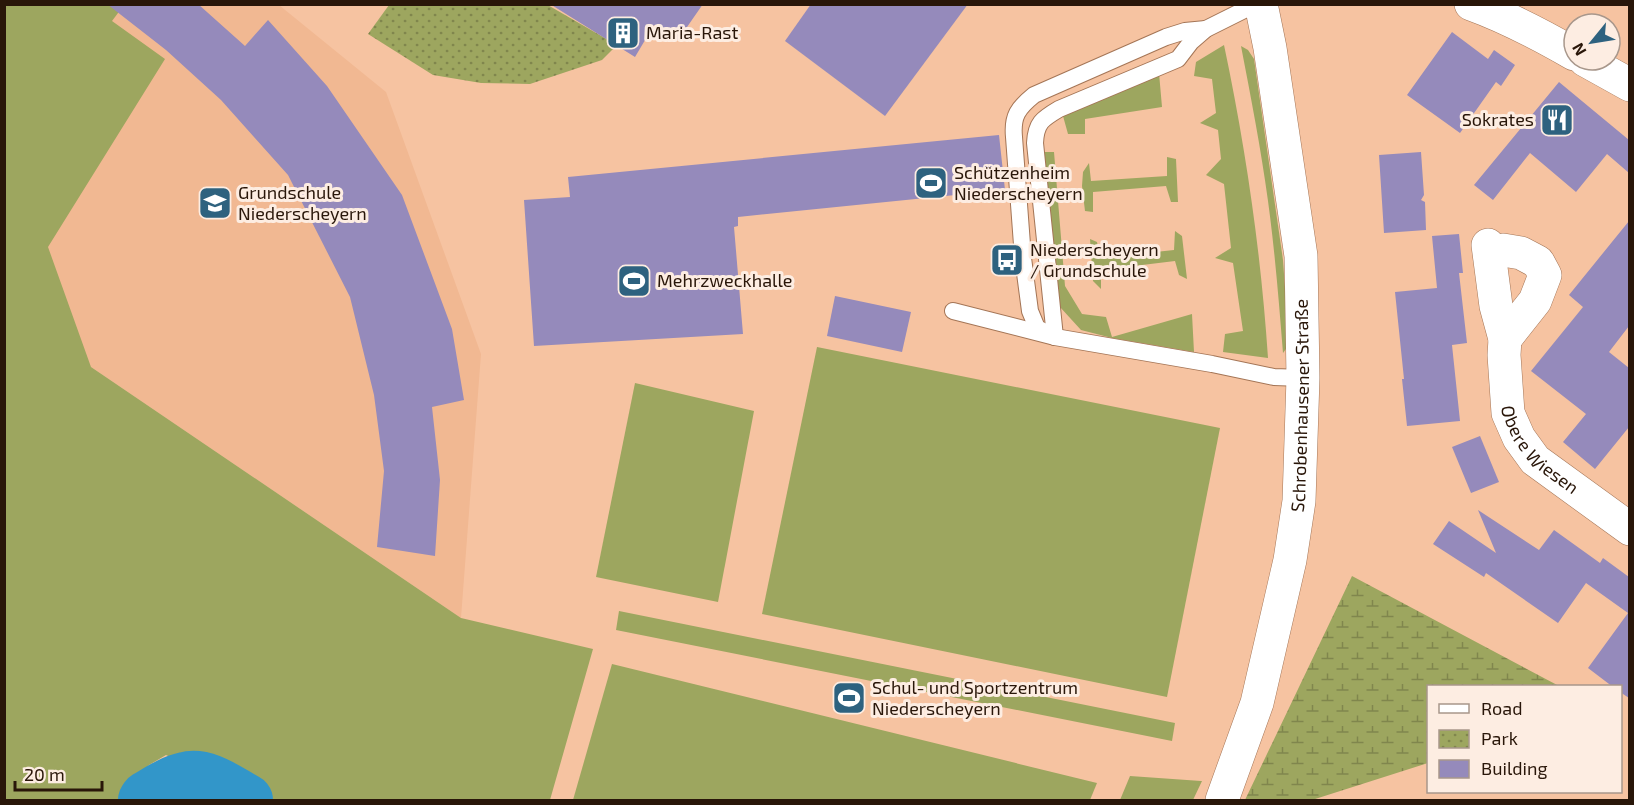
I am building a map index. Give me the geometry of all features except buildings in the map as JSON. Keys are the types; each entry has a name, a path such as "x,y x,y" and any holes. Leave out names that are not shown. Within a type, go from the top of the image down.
{"main road":[{"name":"Schrobenhausener Straße","path":"1222,801 1257,703 1290,560 1299,501 1303,378 1301,255 1272,59 1261,4"},
{"path":"1471,4 1493,12 1562,47"},
{"path":"1606,72 1629,85"},
{"name":"Obere Wiesen","path":"1505,339 1535,301 1545,275 1538,262 1521,253 1489,250 1496,306 1505,339 1504,355 1509,413 1519,438 1535,460 1629,529"}],"lane":[{"path":"1055,337 1035,143 1039,124 1046,116 1059,109 1178,59 1191,42 1206,29 1256,4"},
{"path":"1055,337 1037,328 1030,311 1017,181 1014,118 1034,95 1166,37 1185,31 1206,29"},
{"path":"953,311 1055,337 1274,377 1303,378"}],"shaded area":[{"name":"Grundschule Niederscheyern","path":"4,5 279,5 386,92 481,354 461,618 91,367 5,314"}],"green space":[{"path":"546,4 617,45 602,60 530,84 481,83 433,75 368,34 389,5"},
{"path":"5,5 124,5 112,21 165,59 48,247 91,367 461,618 593,649 550,800 264,800 233,776 218,770 197,770 166,755 149,765 127,800 5,800"},
{"path":"1224,45 1252,201 1268,358 1223,352 1225,334 1243,331 1233,263 1215,258 1231,248 1224,184 1206,175 1221,159 1218,130 1200,123 1216,113 1212,79 1194,76 1196,62"},
{"path":"1241,46 1248,50 1254,59 1283,260 1289,345 1283,353 1268,201"},
{"path":"1159,73 1162,107 1085,119 1085,134 1068,134 1063,116"},
{"path":"1044,152 1054,152 1065,286 1082,314 1106,317 1112,337 1192,314 1194,352 1112,338 1081,330 1060,307"},
{"path":"1167,157 1176,159 1178,202 1171,202 1166,186 1093,192 1093,212 1085,211 1083,172 1089,163 1091,181 1167,176"},
{"path":"1175,231 1182,236 1187,279 1179,275 1175,261 1101,270 1101,289 1093,281 1090,239 1097,242 1100,258 1174,250"},
{"path":"817,347 1220,428 1167,697 762,614"},
{"path":"635,383 754,411 718,602 596,577"},
{"path":"1352,576 1557,685 1427,685 1427,763 1312,800 1245,800"},
{"path":"619,611 1175,723 1172,741 616,630"},
{"path":"612,664 1097,783 1090,800 573,800"},
{"path":"1130,776 1202,781 1193,800 1120,800"}],"waterway":[{"path":"144,800 170,783 193,777 218,783 247,800"}],"place":[{"name":"Maria-Rast","path":"623,33"},
{"name":"Sokrates","path":"1557,120"},
{"name":"Schützenheim Niederscheyern","path":"931,183"},
{"name":"Grundschule Niederscheyern","path":"215,203"},
{"name":"Niederscheyern / Grundschule","path":"1007,260"},
{"name":"Mehrzweckhalle","path":"634,281"},
{"name":"Schul- und Sportzentrum Niederscheyern","path":"849,698"}]}
